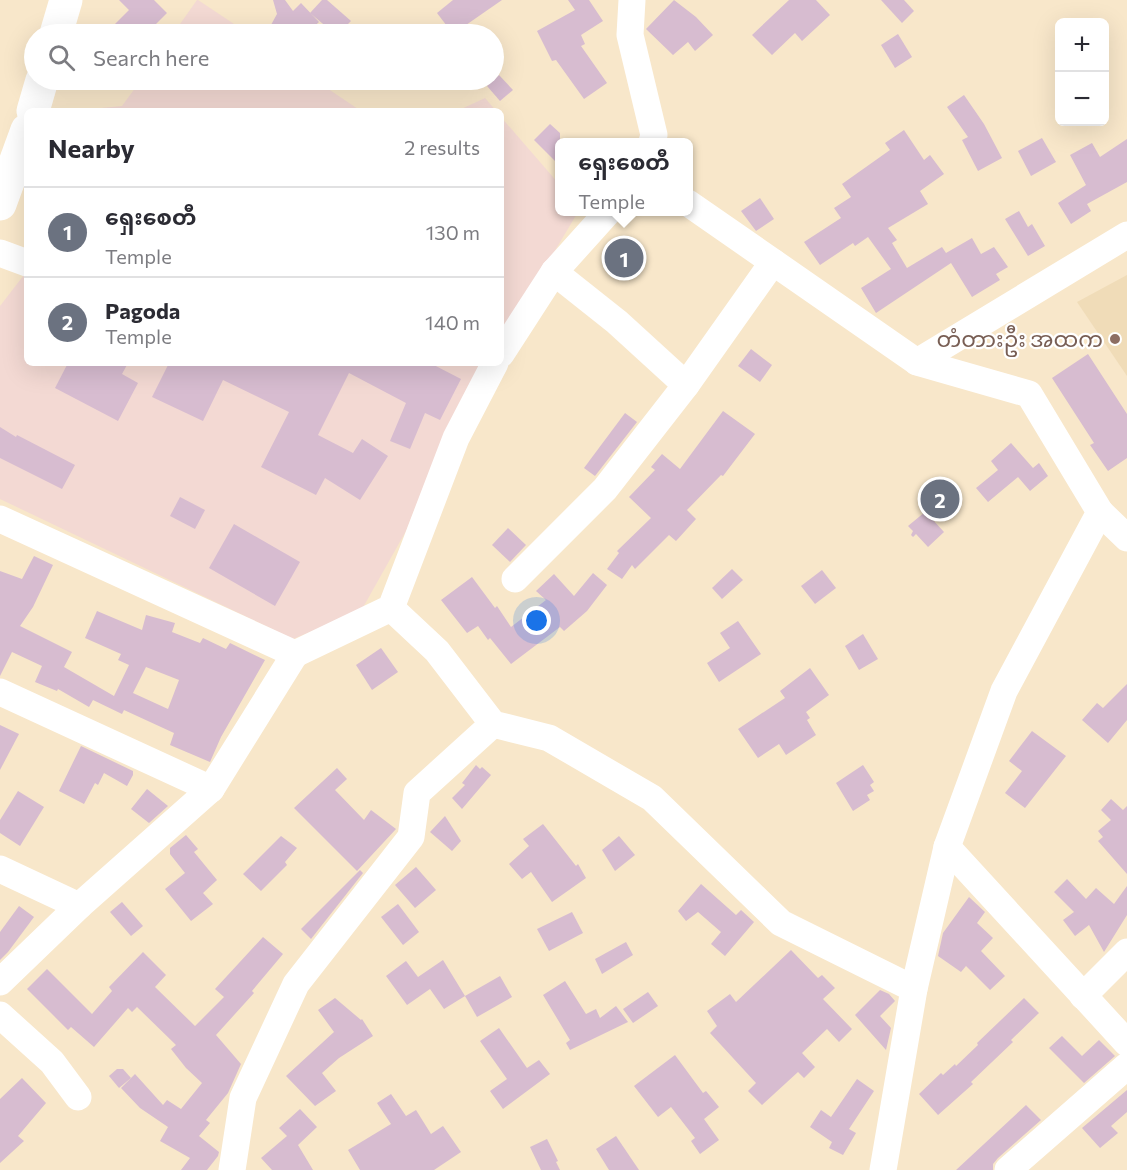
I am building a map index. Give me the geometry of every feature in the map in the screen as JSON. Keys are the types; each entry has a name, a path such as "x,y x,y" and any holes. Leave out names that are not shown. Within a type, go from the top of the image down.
{"highway":[{"path":"34,108 39,90"},
{"path":"0,204 24,138"}],"street":[{"path":"632,0 630,35 653,138"},
{"path":"693,206 917,362 1029,394 1100,512 1127,538"},
{"path":"504,349 554,272 604,216"},
{"path":"917,362 1127,235"},
{"path":"0,253 24,262"},
{"path":"515,579 606,489 686,385 773,262"},
{"path":"554,272 616,322 686,385"},
{"path":"0,982 79,906 212,789 295,654 391,608 456,438 493,366"},
{"path":"883,1170 914,988 947,847 1004,691 1100,512"},
{"path":"0,519 295,654"},
{"path":"391,608 437,651 493,724 549,738 652,798 780,923 914,988"},
{"path":"0,692 212,789"},
{"path":"232,1170 243,1098 296,984 411,837 417,793 493,724"},
{"path":"947,847 1127,1043"},
{"path":"0,868 79,906"},
{"path":"1083,996 1127,952"},
{"path":"0,1015 52,1062 78,1096"},
{"path":"1008,1170 1127,1066"}],"shaded area":[{"path":"198,0 234,24 180,24"},
{"path":"134,90 330,90 357,108 101,108 122,106"},
{"path":"485,98 493,108 463,108"},
{"path":"504,120 555,179 555,216 576,216 504,336"},
{"path":"24,275 24,366 486,366 441,442 406,531 361,611 293,639 0,499 0,306"},
{"name":"တံတားဦး အထက","path":"1127,275 1127,376 1077,302"}],"building":[{"path":"119,0 154,0 167,13 156,24 115,24 129,10"},
{"path":"273,0 285,0 293,11 301,3 319,22 317,24 272,24 277,14"},
{"path":"322,0 327,0 351,21 348,24 323,24 310,13"},
{"path":"453,0 502,0 467,24 445,24 437,13"},
{"path":"568,0 589,0 603,21 581,35 585,44 581,46 607,83 584,99 556,60 552,61 537,31 575,10"},
{"path":"674,0 696,17 713,35 695,51 688,42 673,55 646,29"},
{"path":"789,0 816,0 830,15 802,41 795,33 772,55 752,35"},
{"path":"881,0 904,0 914,11 902,23"},
{"path":"898,34 912,57 895,68 881,45"},
{"path":"504,80 513,90 500,101 490,90 504,90"},
{"path":"964,95 984,124 1002,158 978,171 962,140 968,137 947,107"},
{"path":"550,124 560,133 560,138 555,138 555,161 534,140"},
{"path":"904,130 924,160 930,155 944,174 920,191 928,204 888,228 897,240 892,243 907,268 942,247 946,253 972,238 981,254 994,247 1008,267 996,274 1000,280 972,297 951,263 876,313 861,288 891,269 868,237 855,246 853,243 820,265 804,242 841,218 834,208 851,197 842,184 890,150 885,143"},
{"path":"1042,138 1056,162 1031,176 1018,151"},
{"path":"1127,139 1127,182 1087,204 1091,211 1071,224 1058,203 1086,185 1070,155 1092,143 1100,157"},
{"path":"760,198 774,219 756,231 741,211"},
{"path":"1019,211 1028,227 1032,224 1045,246 1028,256 1005,219"},
{"path":"751,349 772,365 760,382 738,366"},
{"path":"1088,354 1127,414 1127,458 1108,471 1090,445 1094,443 1052,378"},
{"path":"66,366 126,366 122,374 138,383 118,421 55,388"},
{"path":"168,366 436,366 461,379 440,420 425,413 410,449 390,441 406,403 349,373 318,435 353,453 362,439 388,456 360,500 325,478 316,495 261,467 289,412 223,380 203,421 152,397"},
{"path":"723,411 755,434 723,476 721,475 687,510 696,519 676,541 669,535 635,569 632,565 622,579 607,569 619,553 617,551 651,518 629,497 655,470 651,467 662,454 680,469"},
{"path":"625,413 637,422 595,476 584,468"},
{"path":"0,427 75,465 62,489 0,458"},
{"path":"1011,443 1033,468 1039,463 1048,476 1030,491 1018,477 988,502 976,488 998,470 991,461"},
{"path":"940,494 948,501 947,508 933,520 944,532 928,547 916,534 913,537 911,535 913,531 908,526 925,512 934,496"},
{"path":"180,497 205,510 195,529 170,516"},
{"path":"234,524 300,562 275,606 209,568"},
{"path":"508,528 526,545 510,562 492,545"},
{"path":"34,556 53,565 33,607 20,626 72,652 64,667 114,696 129,665 118,660 121,654 85,638 97,611 142,630 146,615 175,623 172,632 200,643 203,638 226,649 230,643 265,660 221,737 210,762 170,745 174,733 124,710 122,714 93,700 89,707 58,689 57,691 35,682 42,666 12,652 0,676 0,571 22,579","holes":["146,667 179,680 168,709 133,693"]},
{"path":"732,569 743,580 722,599 712,588"},
{"path":"822,570 836,588 815,604 801,586"},
{"path":"593,573 607,585 587,611 564,631 560,627 511,664 478,626 467,633 441,600 472,577 495,608 497,606 511,627 546,600 536,591 554,574 574,596"},
{"path":"738,621 761,654 719,682 707,663 730,648 720,633"},
{"path":"863,634 878,659 859,670 845,646"},
{"path":"381,648 398,672 372,690 356,665"},
{"path":"810,668 829,695 806,712 810,718 807,720 816,735 786,755 779,744 758,758 738,729 785,698 780,691"},
{"path":"1127,684 1127,720 1108,743 1082,720 1097,703 1103,708"},
{"path":"0,725 19,734 0,770"},
{"path":"1032,731 1066,756 1025,808 1005,793 1022,771 1009,761"},
{"path":"81,746 133,771 127,786 104,773 98,785 95,783 84,804 59,791"},
{"path":"476,765 491,775 462,809 452,798 465,785 462,783"},
{"path":"863,765 874,782 870,785 874,791 867,795 870,800 853,811 836,783"},
{"path":"337,768 347,779 335,790 364,820 371,810 396,829 357,871 294,808"},
{"path":"147,789 168,806 149,823 131,809"},
{"path":"18,791 44,807 20,846 0,833 0,820"},
{"path":"1111,799 1123,810 1127,806 1127,874 1098,841 1103,837 1098,831 1111,820 1101,810"},
{"path":"445,816 461,841 452,851 430,832"},
{"path":"543,824 576,866 578,864 586,878 552,902 531,872 522,879 509,864 529,846 523,839"},
{"path":"186,835 198,849 194,852 217,880 203,893 213,904 191,921 165,889 185,873 170,854 170,848"},
{"path":"281,836 297,848 285,862 287,865 261,891 243,874"},
{"path":"619,836 635,855 615,871 602,850"},
{"path":"416,867 436,890 415,908 395,885"},
{"path":"360,870 363,873 311,939 301,929"},
{"path":"1067,879 1086,899 1096,888 1114,904 1127,886 1127,915 1104,952 1089,925 1075,936 1063,920 1074,912 1054,892"},
{"path":"701,884 736,915 741,910 754,922 725,956 711,944 721,932 698,912 686,921 678,911"},
{"path":"969,897 985,912 977,923 993,938 981,951 1005,976 990,990 966,966 961,972 938,956 943,933"},
{"path":"122,902 143,926 131,936 110,912"},
{"path":"398,904 419,932 403,945 381,917"},
{"path":"19,906 34,917 0,960 0,932"},
{"path":"572,912 583,933 549,951 537,929"},
{"path":"263,937 283,954 252,991 254,993 216,1035 241,1064 228,1093 206,1120 210,1123 199,1136 219,1152 218,1156 207,1170 181,1170 190,1158 160,1141 168,1127 140,1108 121,1088 135,1074 163,1105 167,1100 181,1109 202,1083 171,1049 176,1045 137,1007 132,1012 128,1008 94,1047 71,1027 68,1030 27,989 47,969 92,1014 112,991 109,987 143,952 166,975 155,987 195,1026 224,997 215,989"},
{"path":"626,942 633,955 602,974 595,959"},
{"path":"791,950 818,978 822,975 835,988 823,999 852,1029 839,1042 827,1029 802,1053 815,1067 804,1078 798,1072 762,1105 748,1091 756,1083 710,1033 717,1026 707,1011 730,994 736,1002"},
{"path":"443,960 465,996 444,1009 430,989 407,1005 386,976 406,961 418,977"},
{"path":"500,976 512,997 477,1017 465,996"},
{"path":"565,981 586,1014 596,1009 600,1018 616,1006 628,1022 570,1050 566,1043 570,1040 543,995"},
{"path":"880,990 889,994 895,1001 880,1016 891,1028 886,1050 855,1015"},
{"path":"648,992 658,1006 633,1023 623,1009"},
{"path":"335,998 362,1019 373,1036 339,1058 322,1073 336,1091 315,1106 286,1076 334,1032 318,1010"},
{"path":"1024,998 1039,1013 1011,1040 1013,1042 971,1082 973,1084 938,1115 919,1094 941,1073 943,1075 955,1064 956,1066"},
{"path":"499,1028 527,1068 539,1060 550,1074 503,1109 490,1091 507,1079 480,1041"},
{"path":"1062,1036 1082,1056 1099,1040 1115,1056 1084,1083 1049,1048"},
{"path":"675,1055 703,1093 706,1091 719,1107 704,1119 719,1140 700,1154 691,1141 695,1138 671,1107 658,1117 634,1086"},
{"path":"117,1069 123,1069 131,1078 119,1088 109,1076"},
{"path":"22,1078 46,1103 18,1136 24,1141 0,1163 0,1099"},
{"path":"857,1079 874,1091 849,1129 856,1133 843,1155 829,1148 832,1142 810,1127 821,1110 831,1117"},
{"path":"1127,1090 1127,1112 1111,1126 1118,1133 1100,1148 1082,1128"},
{"path":"391,1094 406,1116 416,1110 431,1134 443,1126 461,1152 434,1170 360,1170 348,1150 391,1124 377,1103"},
{"path":"1026,1105 1041,1120 998,1158 993,1164 993,1170 956,1170"},
{"path":"300,1109 317,1127 298,1145 313,1170 272,1170 261,1158 287,1136 279,1128"},
{"path":"616,1136 639,1170 609,1170 596,1149"},
{"path":"547,1139 560,1170 541,1170 530,1147"}],"place":[{"name":"ရှေးစေတီ","path":"624,258"},
{"name":"တံတားဦး အထက","path":"1115,339"},
{"name":"Pagoda","path":"940,499"}]}
